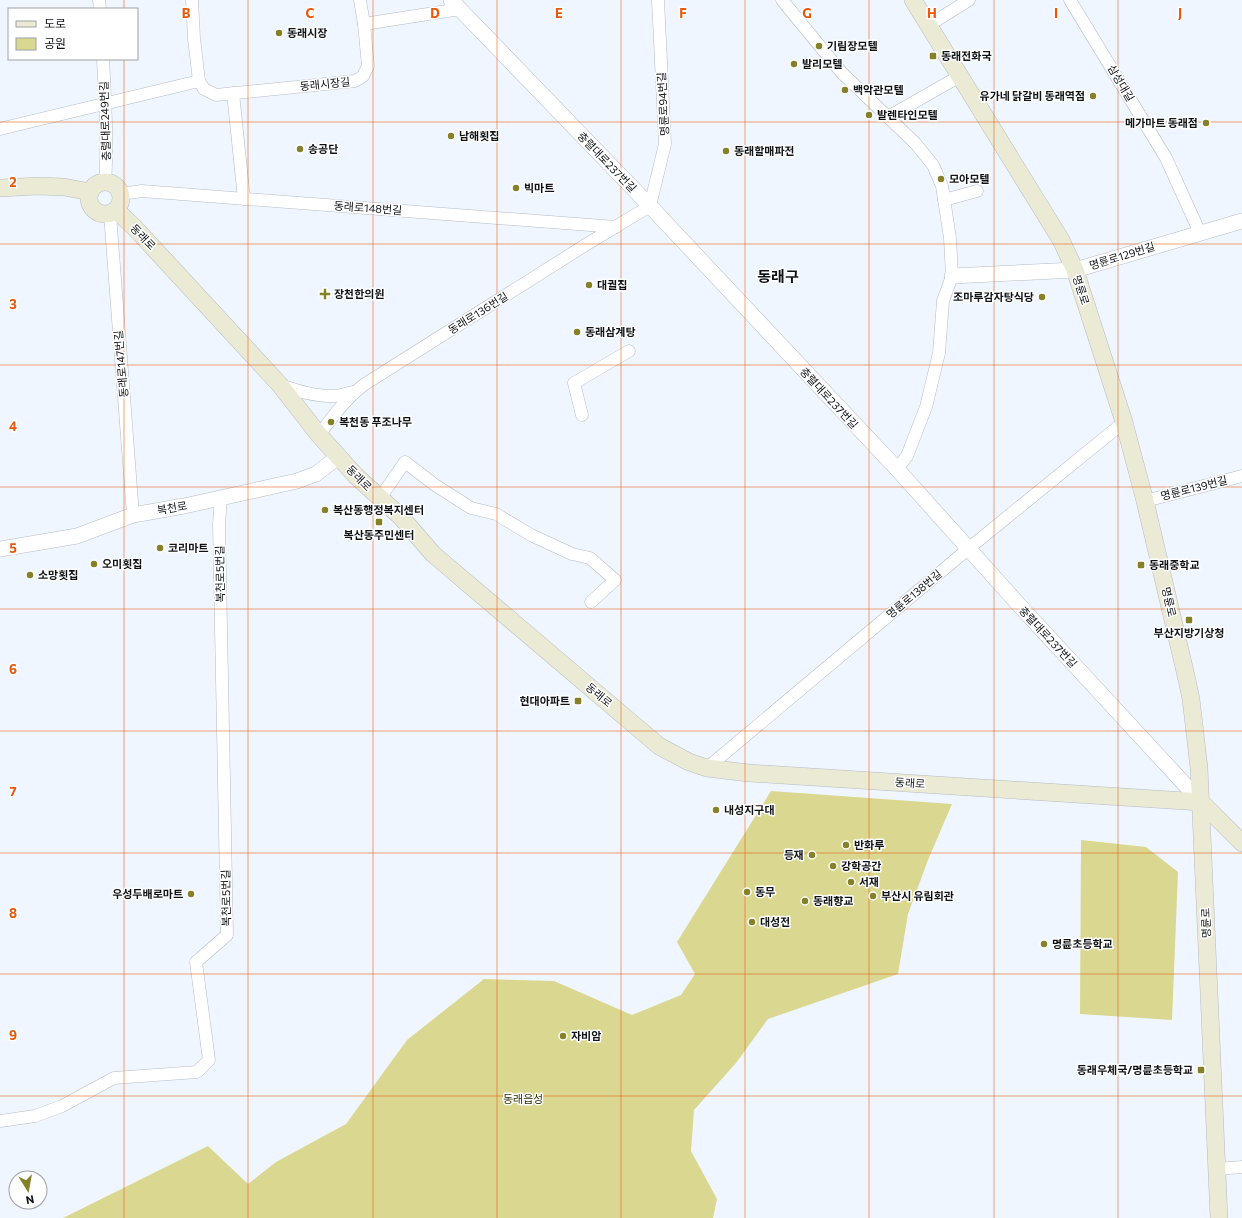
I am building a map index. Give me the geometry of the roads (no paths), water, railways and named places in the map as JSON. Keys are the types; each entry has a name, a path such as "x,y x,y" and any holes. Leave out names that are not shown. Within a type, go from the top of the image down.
{"main road":[{"name":"명륜로","path":"914,0 1061,240 1075,270 1124,422 1145,501 1191,699 1199,768 1219,1218"},
{"path":"0,188 38,186 64,187 90,192 96,185 105,182"},
{"name":"동래로","path":"105,182 118,188 116,206 280,385 319,435 356,476 401,517 433,554 659,746 689,762 706,768 768,774 1201,802"},
{"name":"동래로","path":"90,192 89,201 93,209 100,214 116,206"},
{"path":"1201,802 1242,843"}],"street":[{"path":"0,129 199,81 194,38 192,0"},
{"name":"동래시장길","path":"199,81 204,89 216,95 355,81 363,76 368,66 360,0"},
{"name":"명륜로94번길","path":"650,206 665,144 658,0"},
{"path":"782,0 842,73 915,143 933,165 942,186 950,238 952,276 943,301 939,353 926,407 906,456 897,469"},
{"path":"929,25 969,0"},
{"name":"삼성대길","path":"1070,0 1166,158 1200,233"},
{"path":"364,24 456,4"},
{"name":"충렬대로237번길","path":"456,4 650,206 897,469 968,549 1201,802"},
{"name":"충렬대로249번길","path":"103,60 105,103 105,182"},
{"path":"888,117 960,76"},
{"path":"233,93 244,199"},
{"path":"944,200 977,191"},
{"name":"동래로148번길","path":"116,206 142,192 616,227"},
{"name":"동래로147번길","path":"116,206 134,515"},
{"name":"동래로136번길","path":"319,435 338,409 354,392 365,384 650,206"},
{"name":"명륜로129번길","path":"952,276 1075,270 1242,221"},
{"path":"582,415 574,383 629,350"},
{"path":"280,385 308,393 323,395 336,396 354,392"},
{"name":"명륜로138번길","path":"706,768 968,549 1124,422"},
{"name":"복천로","path":"0,549 77,536 134,515 297,481 316,474 338,456"},
{"path":"380,498 404,462 435,485 471,508 496,514 530,535 572,554 590,558 615,580 592,602"},
{"name":"명륜로139번길","path":"1145,501 1242,476"},
{"name":"복천로5번길","path":"0,1121 36,1116 62,1106 114,1078 196,1072 209,1060 196,962 227,935 220,532 221,498"},
{"path":"1217,1169 1242,1167"}],"place":[{"name":"동래시장","path":"279,33"},
{"name":"기림장모텔","path":"819,46"},
{"name":"동래전화국","path":"933,56"},
{"name":"발리모텔","path":"794,64"},
{"name":"백악관모텔","path":"845,90"},
{"name":"유가네 닭갈비 동래역점","path":"1093,96"},
{"name":"발렌타인모텔","path":"869,115"},
{"name":"메가마트 동래점","path":"1206,123"},
{"name":"남해횟집","path":"451,136"},
{"name":"송공단","path":"300,149"},
{"name":"동래할매파전","path":"726,151"},
{"name":"모아모텔","path":"941,179"},
{"name":"빅마트","path":"516,188"},
{"name":"대궐집","path":"589,285"},
{"name":"장천한의원","path":"325,294"},
{"name":"조마루감자탕식당","path":"1042,297"},
{"name":"동래삼계탕","path":"577,332"},
{"name":"복천동 푸조나무","path":"331,422"},
{"name":"복산동행정복지센터","path":"325,510"},
{"name":"복산동주민센터","path":"379,522"},
{"name":"코리마트","path":"160,548"},
{"name":"오미횟집","path":"94,564"},
{"name":"동래중학교","path":"1141,565"},
{"name":"소망횟집","path":"30,575"},
{"name":"부산지방기상청","path":"1189,620"},
{"name":"현대아파트","path":"578,701"},
{"name":"내성지구대","path":"716,810"},
{"name":"반화루","path":"846,845"},
{"name":"등재","path":"812,855"},
{"name":"강학공간","path":"833,866"},
{"name":"서재","path":"851,882"},
{"name":"동무","path":"747,892"},
{"name":"우성두배로마트","path":"191,894"},
{"name":"부산시 유림회관","path":"873,896"},
{"name":"동래향교","path":"805,901"},
{"name":"대성전","path":"752,922"},
{"name":"명륜초등학교","path":"1044,944"},
{"name":"자비암","path":"563,1036"},
{"name":"동래우체국/명륜초등학교","path":"1201,1070"}],"district":[{"name":"동래구","path":"778,277"}],"park label":[{"name":"동래읍성","path":"523,1099"}]}
